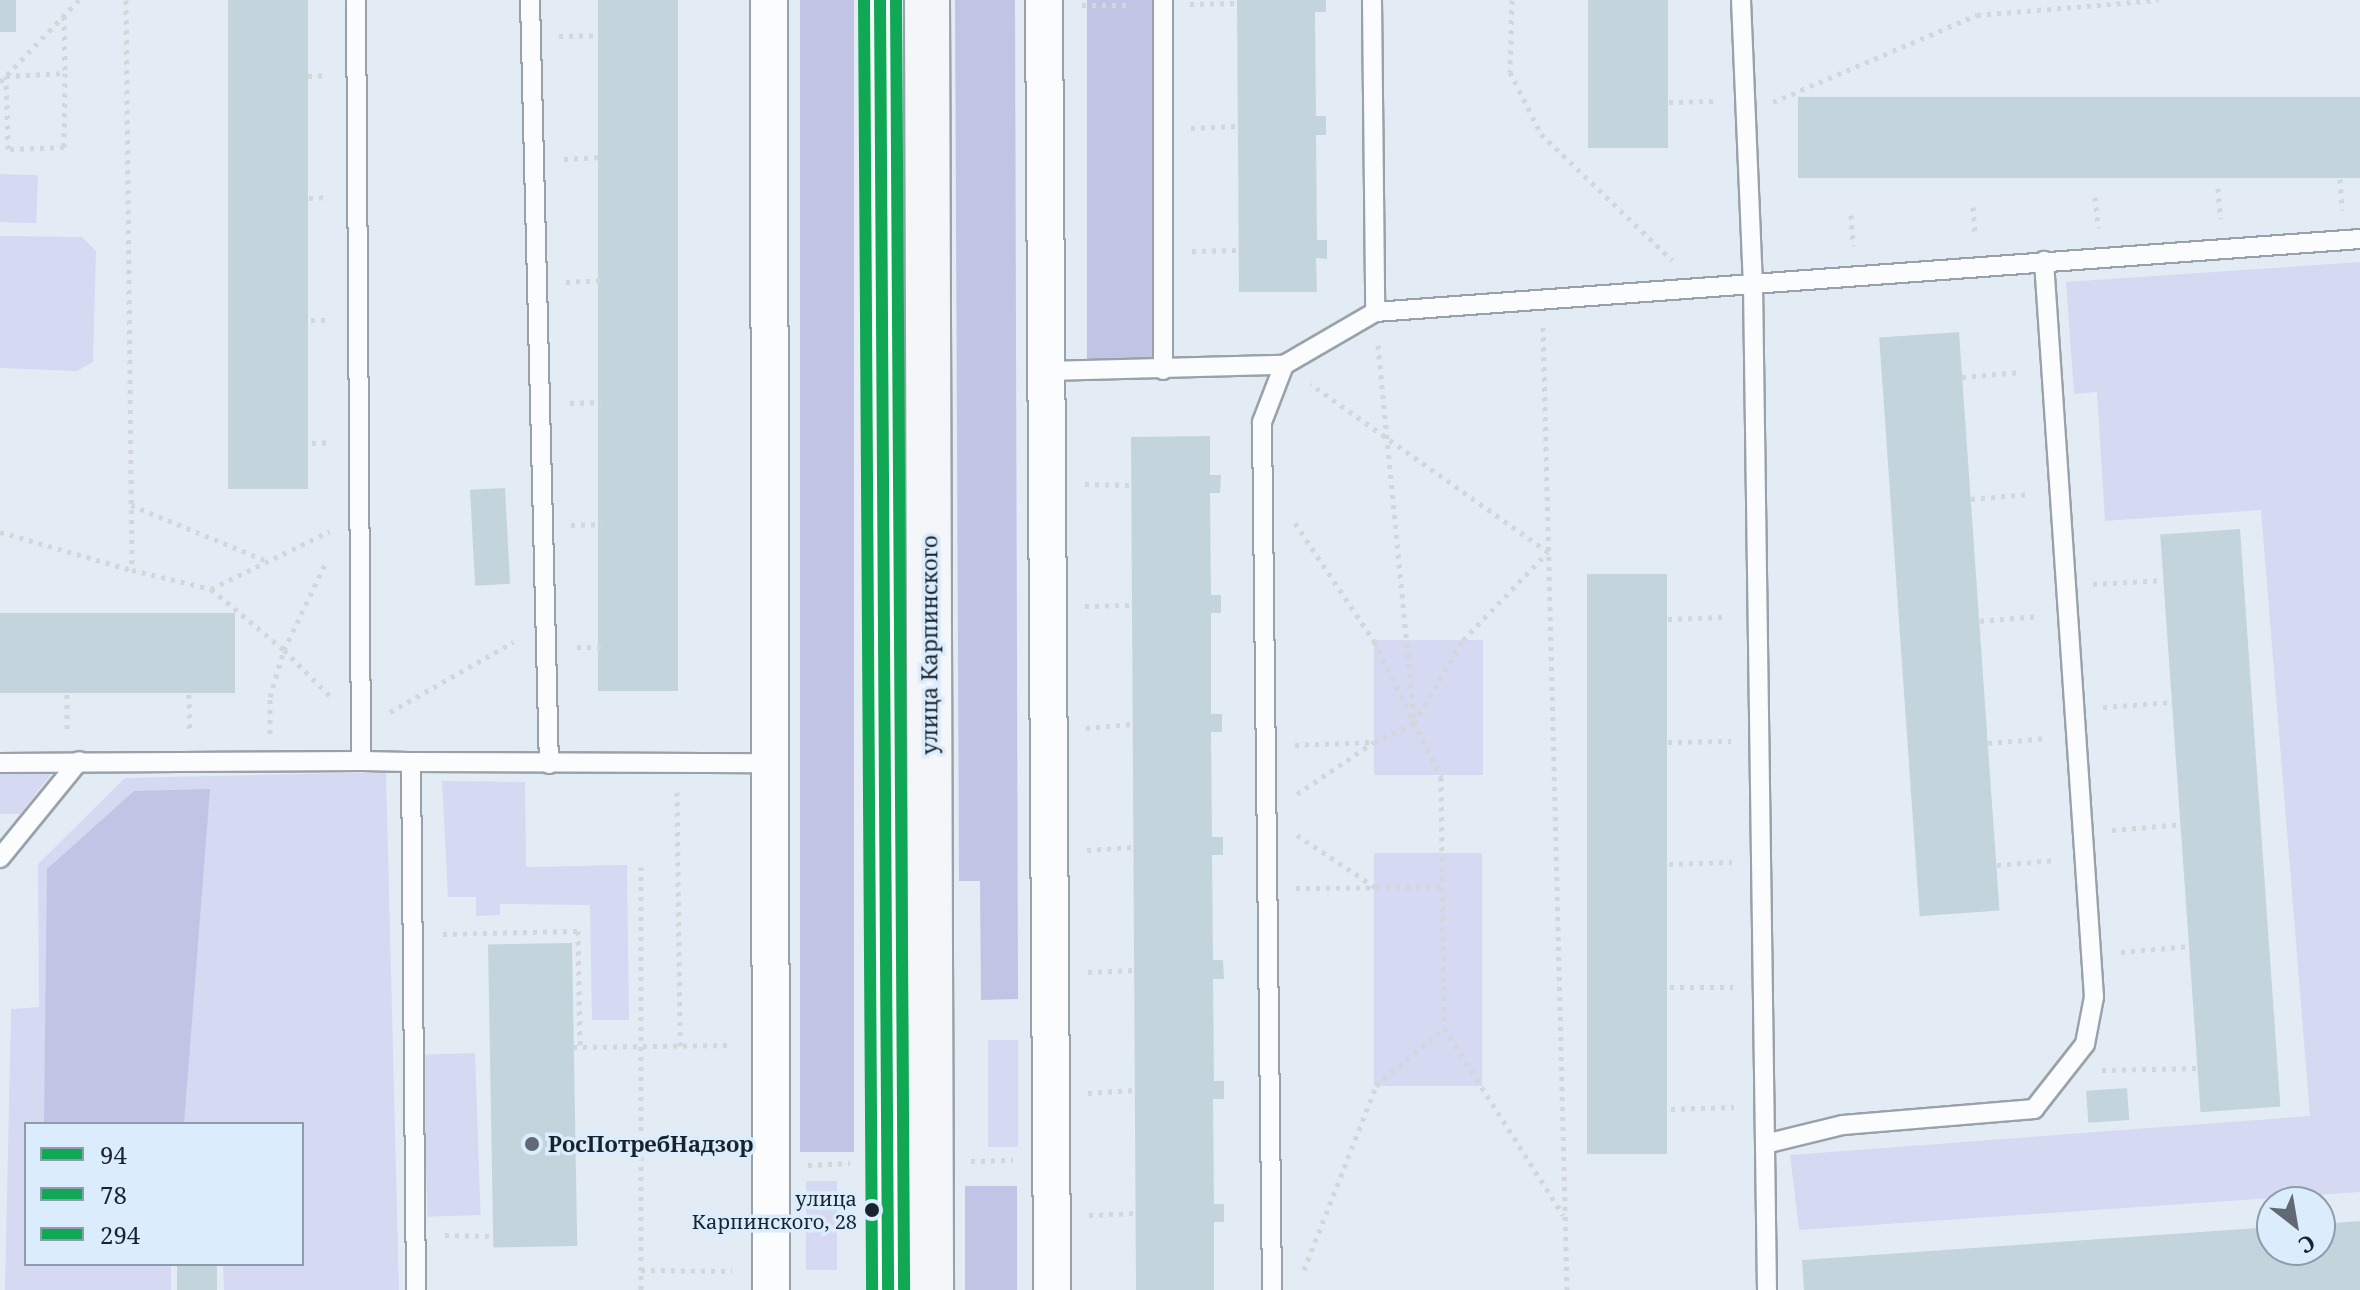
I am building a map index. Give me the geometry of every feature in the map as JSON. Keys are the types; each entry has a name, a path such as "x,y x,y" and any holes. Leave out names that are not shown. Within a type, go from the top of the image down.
{"street":[{"path":"769,0 773,763 771,1290"},
{"path":"880,0 888,1290"},
{"name":"улица Карпинского","path":"927,0 931,1290"},
{"path":"1044,0 1052,1290"}],"lane":[{"path":"356,0 352,520 361,761"},
{"path":"530,0 549,764"},
{"path":"1163,0 1163,370"},
{"path":"1372,0 1375,312"},
{"path":"1741,0 1753,285 1767,1290"},
{"path":"1047,371 1284,365 1375,312 2360,239"},
{"path":"1765,1144 1843,1125 2034,1109 2085,1044 2094,997 2044,261"},
{"path":"1272,1290 1262,422 1284,365"},
{"path":"0,858 74,762"},
{"path":"411,762 416,1290"},
{"path":"0,763 773,763"}],"path":[{"path":"0,82 79,0"},
{"path":"126,0 132,570"},
{"path":"1512,0 1510,72 1541,134 1702,288"},
{"path":"1669,102 1746,107 1977,15 2158,0"},
{"path":"6,76 8,149 64,147 64,16"},
{"path":"6,76 65,73"},
{"path":"1163,129 1238,126"},
{"path":"1163,252 1239,250"},
{"path":"1542,300 1567,1290"},
{"path":"1375,312 1414,723"},
{"path":"1284,365 1548,552"},
{"path":"1962,377 2051,370"},
{"path":"1263,476 1374,641 1441,777 1444,1028 1565,1218"},
{"path":"1082,484 1132,485"},
{"path":"1971,499 2059,492"},
{"path":"131,505 268,561"},
{"path":"211,589 352,520"},
{"path":"270,763 270,697 284,650 352,520"},
{"path":"0,532 211,589 284,650 361,728 512,645 518,633"},
{"path":"1295,796 1374,742 1414,723 1463,640 1548,552"},
{"path":"2066,586 2164,580"},
{"path":"1082,606 1132,605"},
{"path":"1980,621 2068,614"},
{"path":"1668,619 1758,616"},
{"path":"67,694 74,762"},
{"path":"2074,709 2173,702"},
{"path":"1082,728 1133,724"},
{"path":"1988,743 2076,736"},
{"path":"1668,742 1760,740"},
{"path":"1266,746 1374,742"},
{"path":"676,763 680,1048"},
{"path":"2082,832 2183,824"},
{"path":"1296,834 1375,887"},
{"path":"1082,850 1134,847"},
{"path":"1997,865 2084,858"},
{"path":"1669,864 1762,861"},
{"path":"641,867 644,1049 641,1290"},
{"path":"1268,889 1443,887"},
{"path":"475,933 578,931 576,1047 644,1049 734,1045"},
{"path":"2091,955 2192,946"},
{"path":"1082,972 1135,970"},
{"path":"1670,987 1763,988"},
{"path":"1302,1275 1376,1086 1444,1028"},
{"path":"2066,1071 2201,1068"},
{"path":"1083,1093 1135,1090"},
{"path":"1671,1109 1765,1106"},
{"path":"957,1161 1026,1160"},
{"path":"794,1165 855,1163"},
{"path":"1083,1215 1136,1213"},
{"path":"416,1234 491,1236"},
{"path":"641,1270 737,1271"}],"shaded area":[{"path":"800,0 854,0 854,1152 800,1152"},
{"path":"955,0 1015,0 1018,999 981,1000 980,881 959,881"},
{"path":"1087,0 1154,0 1154,364 1087,364"},
{"path":"0,174 38,175 36,223 0,222"},
{"path":"0,236 82,237 96,251 93,362 77,371 0,368"},
{"path":"2360,262 2360,1192 2336,1194 2336,1186 2256,1186 2256,1199 1799,1230 1790,1155 2310,1116 2261,510 2105,521 2097,392 2074,394 2066,282"},
{"path":"1374,640 1483,640 1483,775 1374,775"},
{"path":"0,769 55,769 20,814 0,814"},
{"path":"386,772 399,1290 224,1290 223,1266 304,1266 304,1122 24,1122 24,1266 171,1266 171,1290 5,1290 11,1009 39,1007 38,864 125,778"},
{"path":"442,781 525,782 526,867 627,865 629,1020 592,1020 590,905 500,904 500,915 476,916 476,897 448,897"},
{"path":"210,789 184,1122 44,1122 47,869 134,791"},
{"path":"1374,853 1482,853 1482,1086 1374,1086"},
{"path":"988,1040 1018,1040 1018,1147 988,1147"},
{"path":"475,1053 481,1215 428,1217 422,1055"},
{"path":"806,1181 837,1181 837,1270 806,1270"},
{"path":"965,1186 1017,1186 1017,1290 965,1290"}],"building":[{"path":"0,0 16,0 16,32 0,32"},
{"path":"228,0 308,0 308,489 228,489"},
{"path":"598,0 678,0 678,691 598,691"},
{"path":"1237,0 1326,0 1326,12 1315,12 1316,116 1326,116 1326,135 1316,135 1317,240 1327,240 1327,259 1316,258 1317,292 1239,292"},
{"path":"1588,0 1668,0 1668,148 1588,148"},
{"path":"1798,97 2360,97 2360,178 1798,178"},
{"path":"1959,332 1999,911 1920,916 1879,338"},
{"path":"1210,436 1210,475 1221,475 1220,493 1210,493 1211,595 1221,595 1221,613 1211,613 1211,714 1222,714 1222,732 1211,732 1212,837 1223,837 1223,855 1212,855 1213,960 1223,960 1224,979 1213,979 1214,1081 1224,1081 1224,1099 1213,1099 1214,1204 1224,1204 1224,1222 1214,1222 1214,1290 1136,1290 1131,437"},
{"path":"505,488 510,584 475,586 470,490"},
{"path":"2240,529 2280,1107 2201,1112 2160,535"},
{"path":"1587,574 1667,574 1667,1154 1587,1154"},
{"path":"0,613 235,613 235,693 0,693"},
{"name":"РосПотребНадзор","path":"572,943 577,1246 493,1247 488,944"},
{"path":"2127,1088 2129,1120 2088,1123 2086,1091"},
{"path":"2360,1221 2360,1290 1804,1290 1802,1260 2256,1228 2256,1266 2336,1266 2336,1223"},
{"path":"177,1266 217,1266 217,1290 177,1290"}],"transit line":[{"name":"78","path":"864,0 872,1290"},
{"name":"94","path":"880,0 888,1290"},
{"name":"294","path":"896,0 904,1290"}],"place":[{"name":"РосПотребНадзор","path":"532,1144"},
{"name":"улица Карпинского, 28","path":"872,1210"}]}
